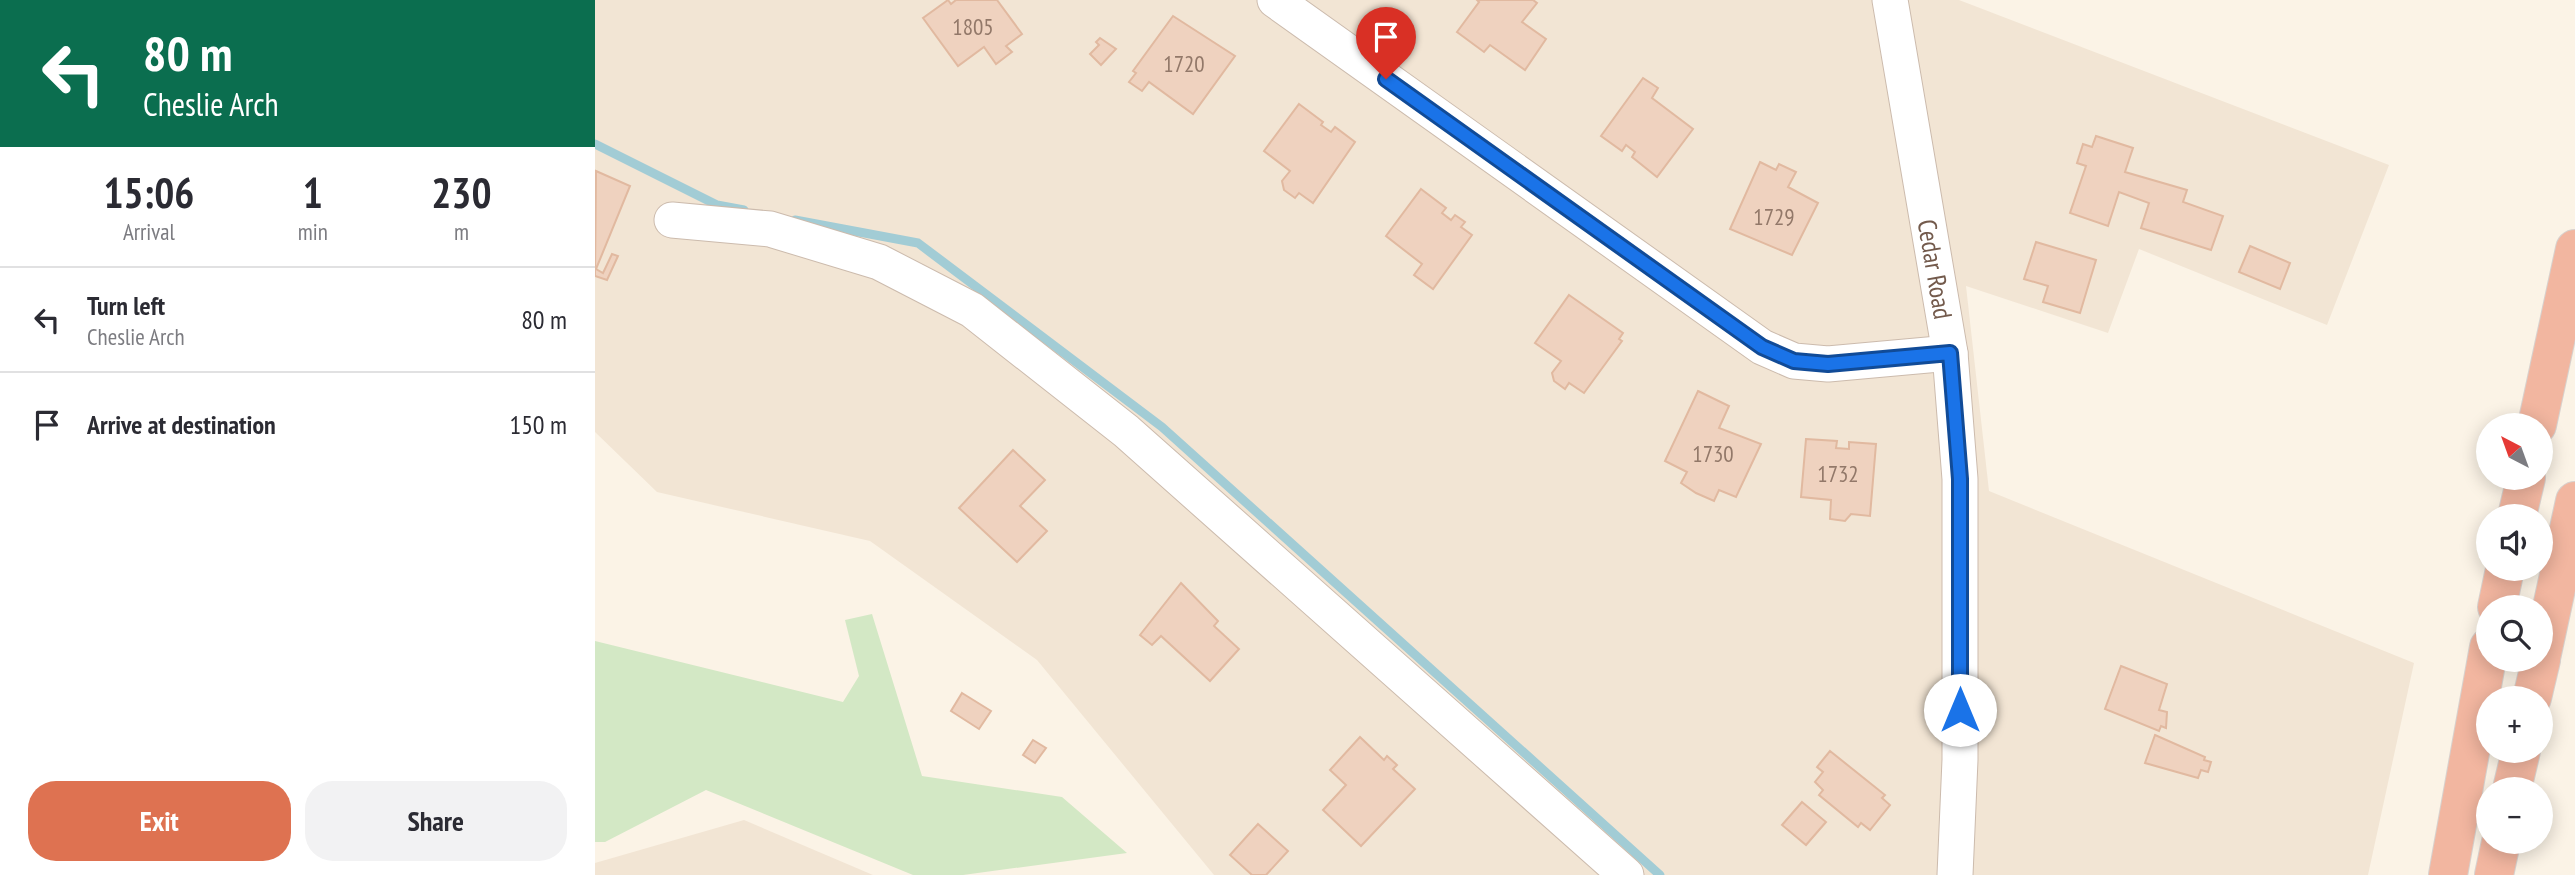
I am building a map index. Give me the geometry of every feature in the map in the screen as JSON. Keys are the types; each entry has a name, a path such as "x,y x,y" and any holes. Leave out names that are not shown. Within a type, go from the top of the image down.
{"highway":[{"path":"2540,413 2575,249"},
{"path":"2553,603 2575,501"},
{"path":"2448,875 2485,672"},
{"path":"2494,875 2498,854"}],"street":[{"path":"1275,0 1762,347 1794,361 1828,364 1950,353"},
{"name":"Cedar Road","path":"1890,0 1950,353 1960,492 1960,760 1955,875"},
{"path":"672,220 770,229 879,262 972,310 1126,431 1626,875"}],"shaded area":[{"path":"595,0 1959,0 2389,165 2327,325 2139,249 2108,333 1966,286 1989,491 2414,663 2368,875 1214,875 1037,660 870,541 657,492 595,432"},
{"path":"744,820 873,875 595,875 595,863"}],"green space":[{"path":"872,614 922,776 1062,797 1127,853 963,875 913,875 706,790 605,842 595,842 595,641 843,702 859,676 845,620"}],"building":[{"path":"948,0 951,4 956,0 997,0 1022,34 1006,46 1012,52 996,64 984,47 958,66 923,18"},
{"path":"1477,0 1533,0 1537,3 1522,22 1546,39 1525,70 1490,45 1484,52 1457,32 1479,2"},
{"path":"1173,16 1235,56 1193,114 1149,82 1142,91 1129,82 1136,73 1133,71"},
{"path":"1100,38 1116,49 1101,65 1090,54 1099,45 1096,42"},
{"path":"1643,78 1658,88 1652,98 1693,129 1657,177 1632,157 1635,152 1626,145 1622,151 1601,136"},
{"path":"1299,104 1323,122 1321,125 1331,132 1335,127 1355,142 1313,203 1299,193 1295,198 1284,190 1282,181 1290,171 1264,151"},
{"path":"2096,136 2133,148 2125,172 2187,190 2183,202 2223,216 2211,250 2141,228 2149,203 2119,192 2108,226 2070,213 2086,166 2077,163 2083,144 2092,147"},
{"path":"1760,162 1776,170 1779,164 1796,172 1788,187 1818,203 1792,255 1730,229"},
{"path":"596,171 630,186 596,269 603,273 612,254 618,256 607,280 595,276"},
{"path":"1421,189 1446,208 1442,213 1451,220 1455,215 1465,222 1461,227 1472,235 1433,289 1414,275 1422,264 1386,236"},
{"path":"2036,242 2096,260 2080,313 2043,302 2048,286 2024,279"},
{"path":"2250,246 2290,263 2280,289 2239,272"},
{"path":"1569,295 1623,333 1619,339 1622,341 1584,393 1569,383 1565,389 1554,381 1552,373 1561,361 1535,343"},
{"path":"1698,391 1729,406 1719,428 1761,444 1736,497 1719,490 1714,501 1696,493 1681,483 1687,472 1665,461"},
{"path":"1806,439 1837,441 1836,448 1849,449 1849,442 1876,444 1870,516 1851,514 1845,521 1830,519 1831,500 1801,497"},
{"path":"1013,450 1045,480 1020,506 1047,531 1017,562 959,508"},
{"path":"1181,583 1218,621 1214,626 1239,649 1210,681 1161,636 1152,645 1140,635"},
{"path":"2121,666 2167,684 2159,710 2167,712 2166,728 2161,726 2159,731 2105,709"},
{"path":"962,693 991,711 979,729 951,711"},
{"path":"2155,735 2205,757 2204,760 2211,762 2208,772 2201,770 2198,778 2145,763"},
{"path":"1360,737 1384,760 1387,756 1397,765 1393,769 1415,789 1361,846 1323,810 1346,785 1330,770"},
{"path":"1033,740 1046,748 1035,763 1023,755"},
{"path":"1830,751 1885,795 1882,798 1890,805 1870,830 1861,823 1858,827 1819,795 1823,790 1815,782 1823,772 1817,767"},
{"path":"1802,802 1826,822 1806,845 1782,825"},
{"path":"1258,824 1288,851 1266,875 1252,875 1230,855"}],"waterway":[{"path":"595,144 717,205 744,210"},
{"path":"795,220 918,243 1162,427 1660,875"}],"route":[{"path":"1386,79 1762,347 1794,361 1828,364 1950,353 1960,479 1960,710"}]}
